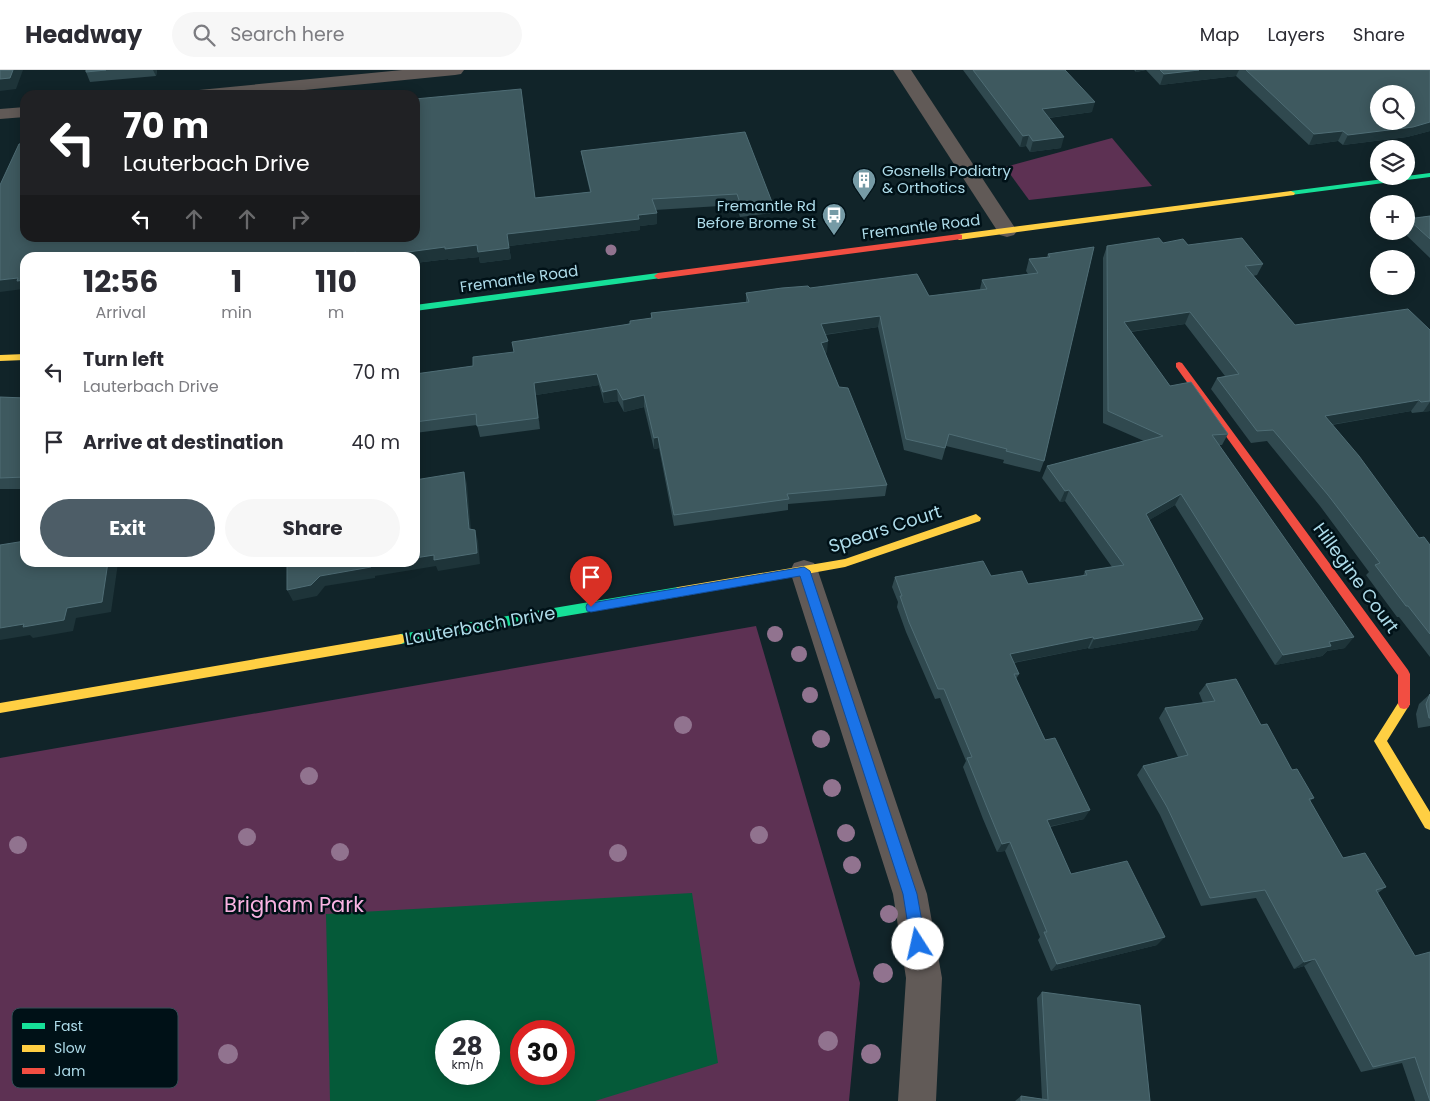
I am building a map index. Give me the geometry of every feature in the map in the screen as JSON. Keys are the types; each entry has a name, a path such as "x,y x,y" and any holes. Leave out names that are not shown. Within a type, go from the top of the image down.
{"street":[{"path":"250,90 455,70"},
{"path":"902,70 1006,231"},
{"path":"0,114 20,112"},
{"name":"Fremantle Road","path":"420,307 1430,175"},
{"path":"0,358 20,357"},
{"name":"Hillegine Court","path":"1179,365 1404,674 1405,702 1380,741 1430,824"},
{"name":"Spears Court","path":"804,571 845,563 976,518"},
{"path":"804,571 910,894 924,978 917,1101"},
{"name":"Lauterbach Drive","path":"0,708 804,571"}],"green space":[{"path":"1112,138 1152,186 1029,200 1005,167"},
{"name":"Brigham Park","path":"756,626 860,983 849,1101 0,1101 0,758"}],"shaded area":[{"path":"692,893 718,1063 595,1101 330,1101 326,914"}],"building":[{"path":"0,70 13,70 10,78 0,79"},
{"path":"86,70 106,70 86,72"},
{"path":"973,70 1065,70 1095,102 1042,109 1064,137 1033,141 1029,135 1023,136"},
{"path":"1160,70 1199,70 1164,74"},
{"path":"1246,70 1430,70 1430,122 1415,126 1415,85 1370,85 1370,130 1389,130 1348,135 1343,131 1314,134"},
{"path":"521,89 535,198 591,192 581,151 745,132 772,202 741,206 737,194 652,199 657,213 638,215 639,219 507,234 509,248 478,252 477,245 408,252 20,252 20,281 17,281 18,278 0,280 0,185 20,144 20,242 420,242 420,99"},
{"path":"1430,216 1430,239 1415,225 1415,218"},
{"path":"1159,238 1163,243 1183,239 1188,245 1242,238 1263,264 1245,266 1295,325 1408,309 1430,330 1430,401 1421,402 1419,400 1325,416 1359,456 1419,538 1424,537 1430,545 1430,634 1375,565 1380,563 1328,495 1273,430 1257,431 1217,378 1239,374 1190,312 1124,322 1170,386 1191,382 1228,434 1212,435 1354,637 1329,642 1331,646 1283,655 1181,494 1146,514 1203,619 1094,639 1093,637 1010,654 1019,674 1014,674 1045,740 1055,738 1090,810 1047,820 1071,874 1127,861 1165,937 1057,964 1044,932 1047,932 1010,842 1002,844 988,810 967,758 972,757 944,689 938,689 909,622 895,577 983,561 991,576 1022,571 1028,584 1087,575 1085,571 1124,565 1069,490 1065,491 1047,466 1163,436 1108,411 1107,246"},
{"path":"1094,247 1044,461 949,434 945,448 906,439 880,316 821,324 828,341 821,343 839,387 848,388 887,485 787,494 789,499 674,515 658,437 654,438 644,395 623,400 617,389 603,392 597,374 534,383 538,418 477,426 476,414 420,421 420,373 473,366 473,357 514,352 512,342 630,324 630,321 652,318 651,313 749,302 746,293 782,288 808,286 810,288 917,274 929,296 987,289 982,280 1038,273 1029,259 1050,257 1048,254"},
{"path":"0,397 20,398 20,477 0,478"},
{"path":"464,472 469,529 475,530 477,553 434,560 434,555 420,557 420,479"},
{"path":"20,542 20,567 107,567 102,602 67,608 64,620 23,627 24,624 0,628 0,545"},
{"path":"287,567 371,567 320,576 311,585 287,590"},
{"path":"1236,679 1261,725 1267,724 1292,770 1297,769 1314,798 1309,799 1343,858 1365,853 1386,887 1376,890 1415,956 1430,952 1430,1101 1415,1057 1373,1067 1315,959 1304,962 1265,890 1210,898 1167,807 1143,766 1188,755 1165,708 1215,701 1206,684"},
{"path":"1430,694 1430,718 1429,718 1426,704"},
{"path":"1042,992 1140,1005 1150,1101 1021,1101 1021,1096 1048,1100"}],"traffic: fast":[{"path":"1291,193 1430,175"},
{"path":"420,307 658,276"},
{"path":"401,639 678,592"}],"traffic: slow":[{"path":"959,237 1291,193"},
{"path":"0,358 20,357"},
{"path":"678,592 845,563 976,518"},
{"path":"0,708 401,639"},
{"path":"1404,704 1380,741 1430,824"}],"traffic: jam":[{"path":"658,276 959,237"},
{"path":"1179,365 1404,674 1404,704"}],"place":[{"name":"Gosnells Podiatry & Orthotics","path":"864,201"},
{"name":"Fremantle Rd Before Brome St","path":"834,236"}],"route":[{"path":"591,607 804,571 910,894 918,944"}]}
